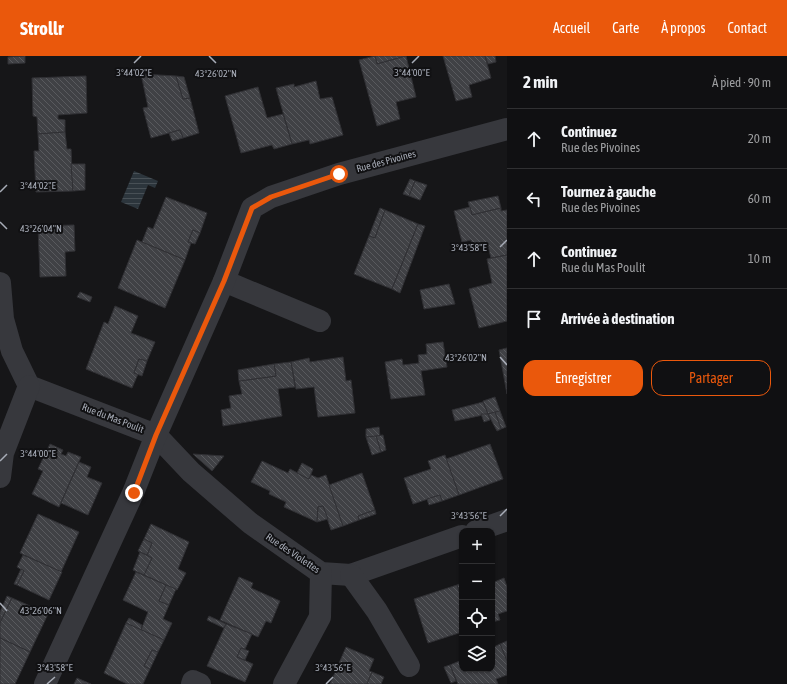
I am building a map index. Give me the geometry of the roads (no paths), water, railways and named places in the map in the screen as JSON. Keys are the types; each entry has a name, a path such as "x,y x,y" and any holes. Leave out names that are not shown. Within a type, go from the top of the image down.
{"street":[{"name":"Rue des Pivoines","path":"156,435 224,281 252,208 271,197 339,174 507,130"},
{"path":"224,281 320,321"},
{"path":"0,283 3,319 12,351 29,386 3,453 0,477"},
{"name":"Rue du Mas Poulit","path":"29,386 156,435 134,493 45,684"},
{"name":"Rue des Violettes","path":"156,435 191,472 250,523 321,573 351,575 459,537"},
{"path":"484,528 507,520"},
{"path":"284,684 320,618 321,573"},
{"path":"351,575 377,611 409,666"},
{"path":"192,684 193,681 200,684"}]}
